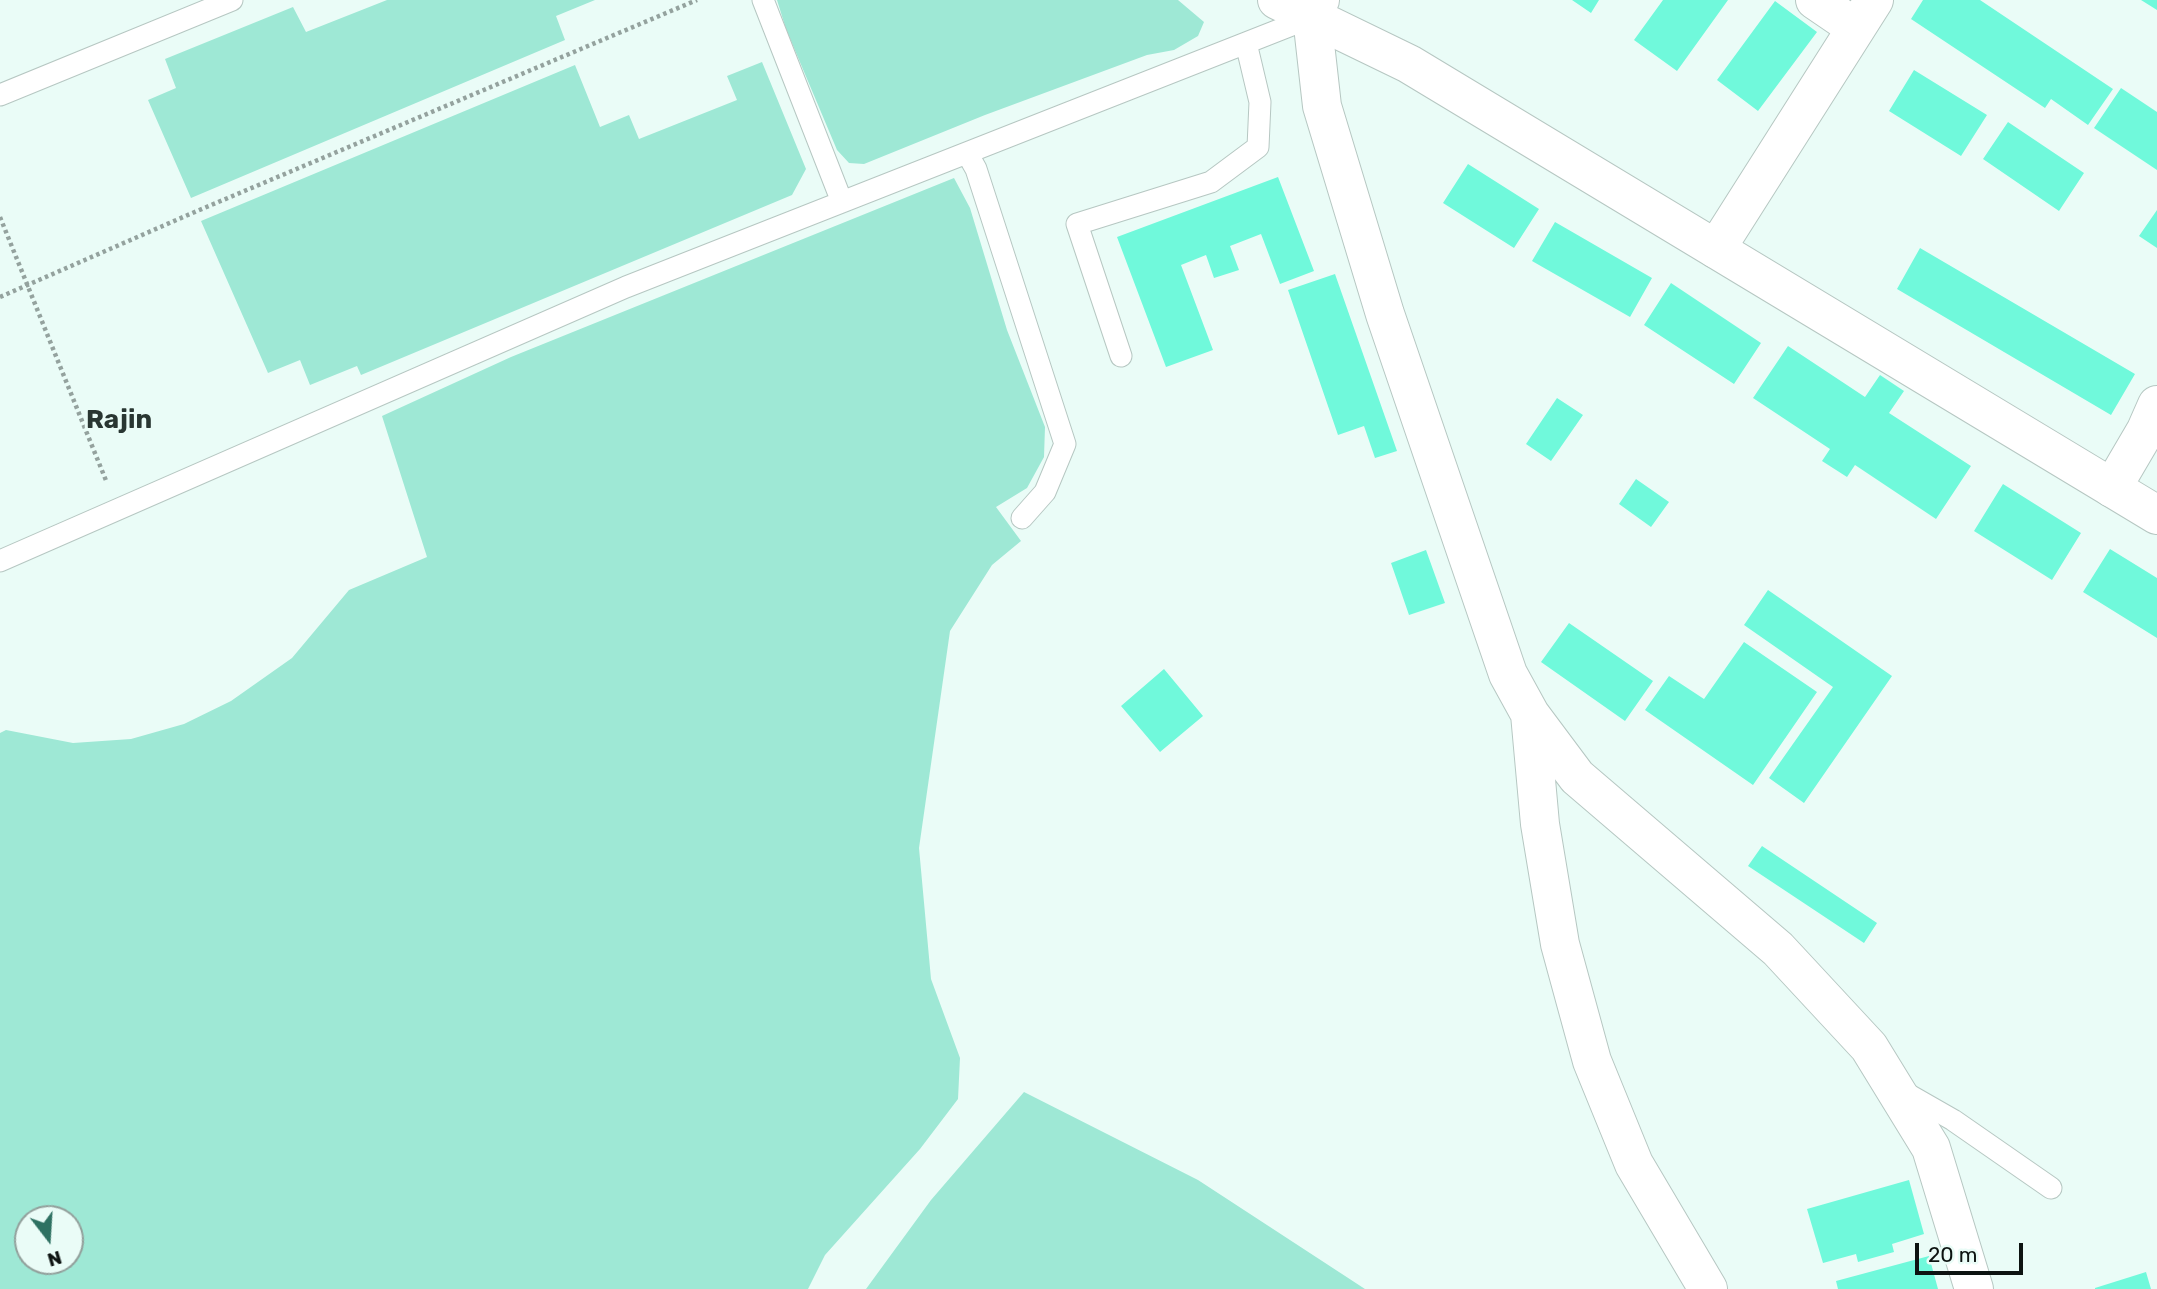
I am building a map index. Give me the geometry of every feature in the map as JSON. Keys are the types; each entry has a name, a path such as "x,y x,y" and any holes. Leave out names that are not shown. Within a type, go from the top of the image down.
{"street":[{"path":"1277,0 1316,8 2157,515"},
{"path":"1716,249 1865,14 1815,0"},
{"path":"1316,8 1322,106 1385,314 1508,674 1530,714 1577,777 1778,949 1869,1047 1931,1147 1974,1289"},
{"path":"2112,488 2146,430 2157,404"},
{"path":"1530,714 1540,824 1560,944 1592,1061 1634,1164 1708,1289"}],"lane":[{"path":"0,95 232,0"},
{"path":"763,0 842,202"},
{"path":"0,561 626,287 1245,43 1316,8"},
{"path":"1121,356 1077,224 1211,183 1258,147 1260,102 1245,43"},
{"path":"967,153 976,169 1065,444 1045,492 1022,518"},
{"path":"1893,1086 1953,1121 2050,1188"}],"path":[{"path":"0,297 697,0"},
{"path":"0,217 118,510"}],"green space":[{"path":"387,0 595,0 556,16 565,40 191,198 148,100 176,88 165,59 293,7 306,32"},
{"path":"777,0 1178,0 1204,22 1198,36 1174,50 1147,55 985,115 864,164 849,163 837,150 786,29"},
{"path":"762,62 806,169 792,195 361,375 357,366 310,385 300,360 268,373 201,221 575,65 600,127 629,115 639,139 737,100 727,76"},
{"path":"954,178 970,208 1007,330 1045,427 1044,457 1027,488 996,507 1021,541 992,565 950,631 919,848 931,979 960,1058 958,1099 920,1149 825,1255 808,1289 0,1289 0,733 6,730 73,743 131,739 184,724 231,701 292,658 349,590 427,557 382,416 511,357"},
{"path":"1024,1092 1198,1180 1365,1289 866,1289 931,1200"}],"building":[{"path":"1572,0 1599,0 1591,13"},
{"path":"1663,0 1728,0 1677,71 1634,40"},
{"path":"1923,0 1980,0 2113,89 2088,125 2051,99 2045,108 1911,19"},
{"path":"2141,0 2157,0 2157,10"},
{"path":"1775,1 1817,32 1758,111 1717,80"},
{"path":"1914,70 1987,115 1961,156 1889,111"},
{"path":"2121,88 2157,112 2157,170 2094,128"},
{"path":"2008,122 2084,173 2059,211 1983,159"},
{"path":"1468,164 1539,209 1514,248 1443,203"},
{"path":"1278,177 1314,271 1280,284 1261,234 1230,246 1239,270 1214,278 1206,255 1181,265 1213,350 1166,367 1117,237"},
{"path":"2157,210 2157,248 2139,236"},
{"path":"1555,222 1652,278 1630,317 1532,261"},
{"path":"1920,248 2135,374 2111,415 1897,289"},
{"path":"1335,274 1397,451 1375,458 1364,426 1338,435 1288,290"},
{"path":"1671,283 1761,343 1734,384 1644,325"},
{"path":"1788,346 1865,397 1880,375 1904,391 1889,413 1971,466 1936,519 1855,465 1847,477 1822,461 1830,449 1753,398"},
{"path":"1557,398 1583,415 1551,461 1526,444"},
{"path":"1636,479 1669,502 1651,527 1619,504"},
{"path":"2003,484 2081,533 2052,580 1974,531"},
{"path":"2110,549 2157,578 2157,638 2083,592"},
{"path":"1426,550 1445,603 1409,615 1391,563"},
{"path":"1768,590 1892,676 1804,803 1769,778 1833,687 1744,625"},
{"path":"1569,623 1653,681 1625,721 1541,662"},
{"path":"1744,642 1817,692 1753,785 1645,710 1669,676 1704,699"},
{"path":"1164,669 1203,716 1160,752 1121,706"},
{"path":"1762,846 1877,923 1864,943 1748,866"},
{"path":"1909,1180 1924,1234 1892,1244 1894,1252 1858,1262 1856,1254 1823,1263 1807,1209"},
{"path":"1929,1256 1938,1289 1838,1289 1836,1281"},
{"path":"2146,1272 2151,1289 2095,1289 2095,1288"}],"district":[{"name":"Rajin","path":"119,420"}]}
